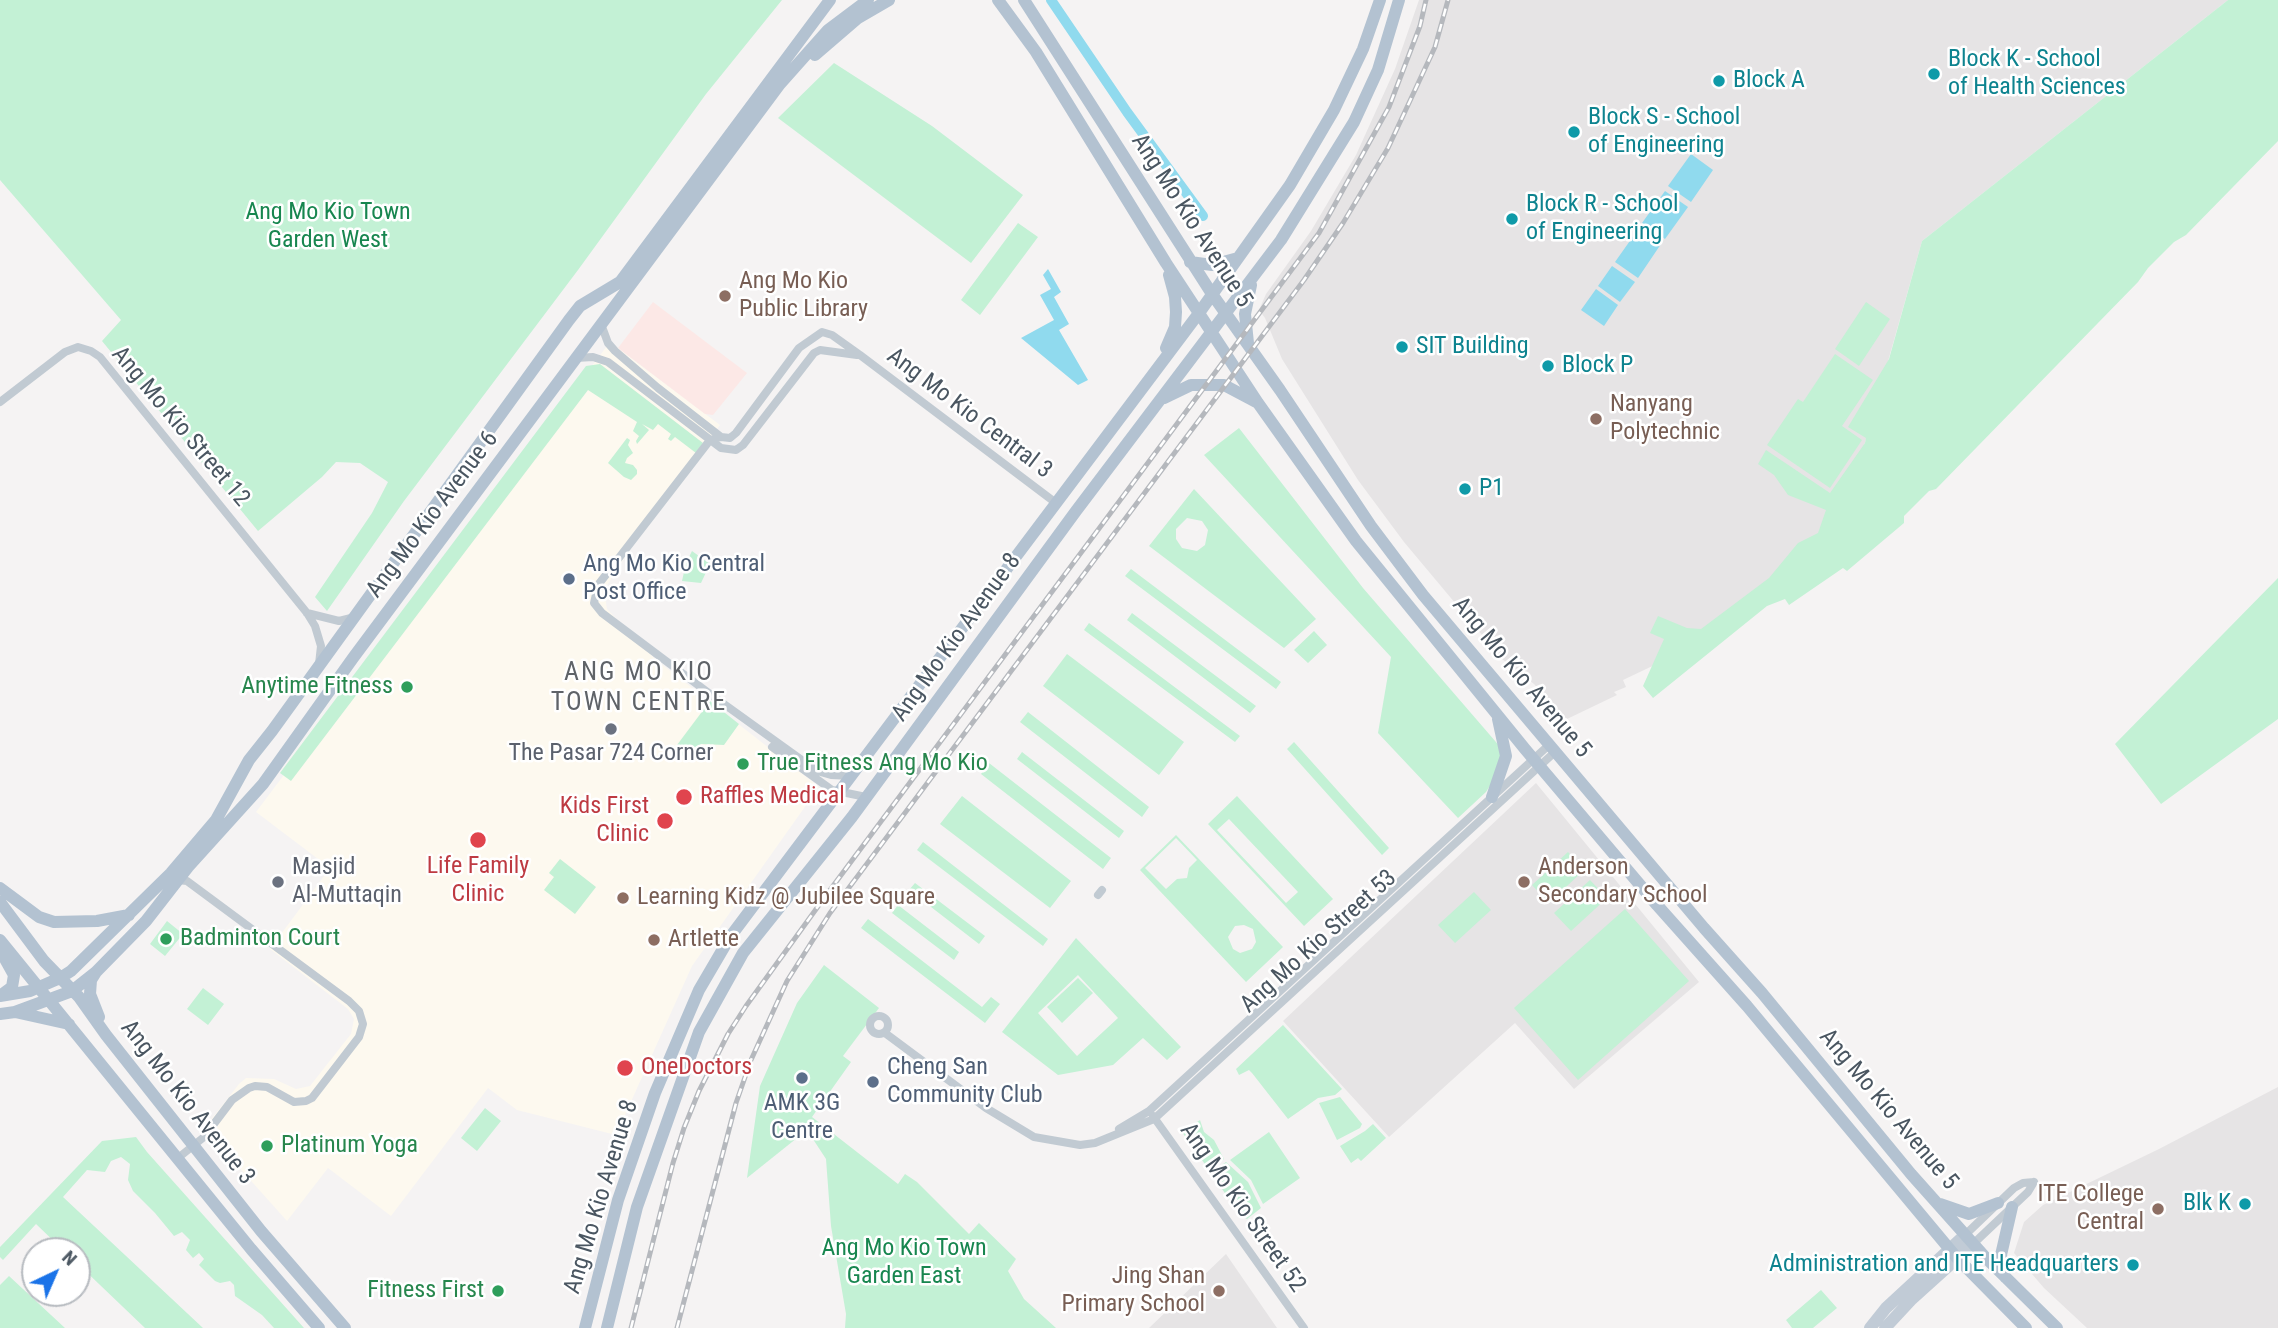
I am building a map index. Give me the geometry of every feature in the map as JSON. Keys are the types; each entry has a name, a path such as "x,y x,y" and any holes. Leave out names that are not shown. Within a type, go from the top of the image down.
{"main road":[{"name":"Ang Mo Kio Avenue 6","path":"0,996 30,991 60,978 131,915 216,820 249,760 569,320 580,306 620,282 830,0"},
{"name":"Ang Mo Kio Avenue 6","path":"0,1014 15,1012 72,991 96,972 182,881 188,867 263,784 353,658 780,85 828,30 868,0"},
{"path":"780,85 858,18 889,0"},
{"name":"Ang Mo Kio Avenue 5","path":"1024,0 1190,262 1378,536 1449,627 1762,993 1911,1174 2005,1278 2057,1328"},
{"name":"Ang Mo Kio Avenue 8","path":"585,1328 618,1200 655,1093 699,990 730,937 1199,313 1290,184 1334,110 1363,49 1380,0"},
{"name":"Ang Mo Kio Avenue 8","path":"607,1328 637,1207 699,1032 743,953 866,797 1251,282 1306,204 1354,122 1378,70 1399,0"},
{"name":"Ang Mo Kio Avenue 5","path":"998,1 1036,52 1166,263 1258,403 1356,541 1657,905 1747,1006 1954,1253 2026,1328"},
{"path":"1190,262 1212,265 1238,258"},
{"path":"1159,365 1175,327 1177,312 1166,263"},
{"path":"1249,347 1245,313 1251,282"},
{"path":"1163,398 1191,385 1224,385 1258,403"},
{"path":"917,690 922,704 927,706 935,703"},
{"path":"1492,797 1506,757 1503,735 1495,712"},
{"path":"0,888 39,917 54,922 97,921 131,915"},
{"name":"Ang Mo Kio Avenue 3","path":"0,902 44,961 79,997 106,1035 290,1266 345,1328"},
{"name":"Ang Mo Kio Avenue 3","path":"0,940 251,1249 319,1328"},
{"path":"0,950 14,975 12,987 0,996"},
{"path":"96,972 91,980 90,994 106,1035"},
{"path":"1747,1006 1754,1007 1760,1003 1762,993"},
{"path":"15,1012 69,1024"},
{"path":"1939,1204 1969,1214 1998,1203"},
{"path":"2005,1278 2001,1255 2012,1207"},
{"path":"1870,1328 1886,1308 1969,1239"},
{"path":"1885,1328 1954,1253"}],"street":[{"path":"601,324 608,343 615,351 721,436"},
{"name":"Ang Mo Kio Central 3","path":"721,436 730,438 736,433 799,348 822,332 828,333 1056,503"},
{"name":"Ang Mo Kio Street 12","path":"0,402 65,352 78,348 91,351 108,367 307,613 315,626 321,646 319,667"},
{"name":"Ang Mo Kio Central 3","path":"709,440 729,450 736,450 743,445 809,356 820,350 860,355"},
{"path":"576,358 593,357 608,362 709,440"},
{"path":"721,436 709,440 598,585 594,603 602,613 817,771 853,776"},
{"path":"307,613 339,621 355,617"},
{"path":"752,725 765,741 825,786 840,793 866,797"},
{"name":"Ang Mo Kio Street 53","path":"887,1030 986,1108 1034,1137 1080,1145 1095,1143 1152,1115 1553,748"},
{"name":"Ang Mo Kio Street 53","path":"1152,1115 1492,797 1537,762"},
{"path":"178,1158 204,1138 232,1100 249,1088 267,1087 294,1102 312,1098 359,1037 363,1024 359,1011 349,1001 182,881"},
{"name":"Ang Mo Kio Street 52","path":"1152,1115 1304,1328"},
{"path":"2034,1182 2012,1207 1969,1239 2014,1188 2022,1183 2034,1182"}],"shaded area":[{"name":"Nanyang Polytechnic","path":"1419,0 2228,0 1922,241 1842,524 1703,642 1623,680 1626,687 1614,692 1617,695 1567,719 1534,684 1502,659 1404,542 1358,480 1282,359 1259,310 1266,294 1311,231 1356,155 1395,69"},
{"path":"653,302 747,373 713,415 705,414 618,348"},
{"name":"ANG MO KIO TOWN CENTRE","path":"610,342 720,425 646,524 604,590 607,609 655,659 819,787 692,966 616,1135 517,1110 488,1088 391,1216 328,1168 287,1221 201,1125 210,1121 246,1078 274,1079 296,1089 310,1086 351,1034 354,1019 348,1009 270,949 330,868 256,812"},
{"name":"Anderson Secondary School","path":"1536,783 1699,982 1574,1089 1515,1023 1389,1137 1283,1021"},
{"name":"ITE College Central","path":"2278,1087 2278,1328 2087,1328 2044,1288 2014,1253 2024,1222 2043,1205"},
{"name":"Jing Shan Primary School","path":"1226,1254 1277,1328 1149,1328"}],"green space":[{"name":"Ang Mo Kio Town Garden West","path":"0,0 782,0 706,94 404,501 327,611 315,597 372,513 388,482 360,463 336,462 258,531 102,341 121,320 0,180"},
{"path":"2228,0 2278,0 2278,141 2186,235 2174,242 2148,268 2138,282 1936,489 1929,491 1904,516 1904,523 1847,571 1843,568 1789,605 1785,599 1767,606 1653,698 1643,686 1664,639 1650,633 1658,616 1687,628 1701,629 1769,578 1798,543 1818,533 1826,510 1788,495 1774,475 1758,464 1766,450 1830,493 1865,443 1866,438 1848,427 1889,359 1922,241"},
{"path":"834,63 932,126 1023,195 971,263 778,118"},
{"path":"1018,223 1038,237 980,315 961,300"},
{"path":"1866,302 1890,319 1859,366 1835,349"},
{"path":"1835,354 1873,380 1842,426 1862,440 1830,488 1767,445 1798,399 1803,402"},
{"path":"600,364 703,443 696,453 675,437 671,441 668,439 671,434 658,424 653,430 642,424 649,430 637,444 639,436 633,431 637,422 588,390 291,781 280,773 586,366"},
{"path":"1239,428 1363,588 1502,749 1498,773 1486,792 1458,818 1378,733 1391,657 1204,455"},
{"path":"627,438 633,453 625,463 633,465 637,470 631,480 608,463"},
{"path":"1194,489 1316,619 1284,648 1149,546","holes":["1187,518 1202,521 1208,530 1205,545 1197,551 1182,548 1176,539 1176,529"]},
{"path":"692,551 710,564 701,583 682,581"},
{"path":"1131,569 1281,682 1276,689 1125,576"},
{"path":"2278,578 2278,719 2161,804 2115,744"},
{"path":"1132,613 1256,706 1250,713 1127,620"},
{"path":"1089,623 1240,736 1235,742 1084,630"},
{"path":"1314,631 1327,645 1308,663 1294,650"},
{"path":"1067,654 1184,742 1159,775 1043,686"},
{"path":"710,701 739,724 724,745 701,744 688,760 674,749"},
{"path":"1028,712 1149,807 1142,817 1020,722"},
{"path":"1294,742 1389,848 1382,855 1287,749"},
{"path":"1022,752 1124,831 1119,838 1017,759"},
{"path":"989,763 1111,858 1103,869 981,774"},
{"path":"962,796 1071,881 1050,908 940,824"},
{"path":"1237,796 1333,899 1304,926 1208,824","holes":["1229,819 1298,892 1286,903 1217,830"]},
{"path":"1176,835 1283,947 1246,982 1140,870","holes":["1176,838 1197,860 1189,868 1187,878 1177,879 1166,889 1145,868","1244,925 1253,929 1256,942 1252,949 1240,953 1233,949 1228,937 1235,926"]},
{"path":"923,842 1048,939 1043,946 917,850"},
{"path":"1568,852 1584,870 1549,903 1532,885"},
{"path":"560,859 596,887 575,914 544,890 554,877 549,873"},
{"path":"1590,880 1607,898 1571,931 1554,913"},
{"path":"915,883 985,936 979,944 909,890"},
{"path":"1474,892 1491,910 1455,943 1438,925"},
{"path":"898,905 959,952 954,960 892,913"},
{"path":"1625,909 1689,981 1578,1080 1514,1008"},
{"path":"868,919 982,1007 991,997 1000,1004 985,1023 861,928"},
{"name":"Badminton Court","path":"167,921 183,934 165,956 150,944"},
{"path":"1076,938 1181,1047 1167,1060 1143,1038 1113,1065 1058,1075 1002,1032","holes":["1078,975 1118,1018 1077,1056 1038,1013"]},
{"name":"Ang Mo Kio Town Garden East","path":"824,965 879,1008 843,1056 851,1062 812,1117 898,1184 905,1174 917,1182 969,1234 979,1223 1016,1259 1008,1271 1024,1299 1056,1328 845,1328 846,1314 831,1226 826,1159 807,1130 747,1178 760,1086 797,1003"},
{"path":"1078,978 1093,993 1062,1023 1047,1007"},
{"path":"203,988 224,1004 208,1025 187,1009"},
{"path":"1283,1025 1342,1089 1335,1095 1318,1098 1288,1119 1249,1070 1239,1075 1236,1069"},
{"path":"1340,1097 1362,1124 1360,1128 1337,1140 1319,1103"},
{"path":"485,1108 501,1121 477,1151 461,1138"},
{"path":"1200,1120 1204,1132 1214,1140 1224,1159 1209,1170 1182,1132"},
{"path":"1373,1124 1386,1138 1361,1161 1358,1158 1351,1163 1340,1146"},
{"path":"1269,1132 1300,1178 1263,1204 1251,1180 1230,1160"},
{"path":"136,1137 304,1328 274,1328 262,1315 235,1296 234,1285 230,1281 215,1281 199,1265 204,1259 199,1253 193,1258 186,1250 190,1240 182,1232 174,1236 133,1191 128,1180 130,1164 121,1157 111,1161 105,1172 87,1170 63,1197 203,1328 145,1328 91,1276 91,1237 49,1237 36,1224 21,1237 3,1260 0,1257 0,1247 102,1141"},
{"path":"1226,1162 1248,1182 1261,1208 1247,1219 1240,1215 1211,1173"},
{"path":"9,1276 21,1287 21,1307 42,1307 65,1328 0,1328 0,1285"},
{"path":"1821,1290 1837,1308 1813,1328 1792,1328 1786,1320"}],"water":[{"path":"1691,154 1713,170 1691,202 1668,186"},
{"path":"1665,191 1688,207 1665,239 1642,223"},
{"path":"1639,228 1661,244 1638,278 1615,262"},
{"path":"1612,266 1635,282 1620,302 1598,286"},
{"path":"1048,269 1061,292 1054,297 1069,324 1059,330 1088,380 1078,385 1021,338 1054,320 1040,295 1051,289 1043,275"},
{"path":"1596,289 1618,305 1604,326 1581,310"}],"waterway":[{"path":"1051,0 1127,112 1203,216"}],"railway":[{"path":"631,1328 684,1128 699,1091 728,1034 827,894 1319,233 1389,107 1420,26 1426,0"},
{"path":"677,1328 736,1103 751,1060 787,981 830,913 1304,280 1343,223 1388,148 1435,47 1448,0"}],"place":[{"name":"Block K - School of Health Sciences","path":"1934,74"},
{"name":"Block A","path":"1719,81"},
{"name":"Block S - School of Engineering","path":"1574,132"},
{"name":"Block R - School of Engineering","path":"1512,219"},
{"name":"Ang Mo Kio Public Library","path":"725,296"},
{"name":"SIT Building","path":"1402,347"},
{"name":"Block P","path":"1548,366"},
{"name":"Nanyang Polytechnic","path":"1596,419"},
{"name":"P1","path":"1465,489"},
{"name":"Ang Mo Kio Central Post Office","path":"569,579"},
{"name":"Anytime Fitness","path":"407,687"},
{"name":"The Pasar 724 Corner","path":"611,729"},
{"name":"True Fitness Ang Mo Kio","path":"743,764"},
{"name":"Raffles Medical","path":"684,797"},
{"name":"Kids First Clinic","path":"665,821"},
{"name":"Life Family Clinic","path":"478,840"},
{"name":"Masjid Al-Muttaqin","path":"278,882"},
{"name":"Anderson Secondary School","path":"1524,882"},
{"name":"Learning Kidz @ Jubilee Square","path":"623,898"},
{"name":"Badminton Court","path":"166,939"},
{"name":"Artlette","path":"654,940"},
{"name":"OneDoctors","path":"625,1068"},
{"name":"AMK 3G Centre","path":"802,1078"},
{"name":"Cheng San Community Club","path":"873,1082"},
{"name":"Platinum Yoga","path":"267,1146"},
{"name":"Blk K","path":"2245,1204"},
{"name":"ITE College Central","path":"2158,1209"},
{"name":"Administration and ITE Headquarters","path":"2133,1265"},
{"name":"Fitness First","path":"498,1291"},
{"name":"Jing Shan Primary School","path":"1219,1291"}],"district":[{"name":"ANG MO KIO TOWN CENTRE","path":"639,688"}]}
